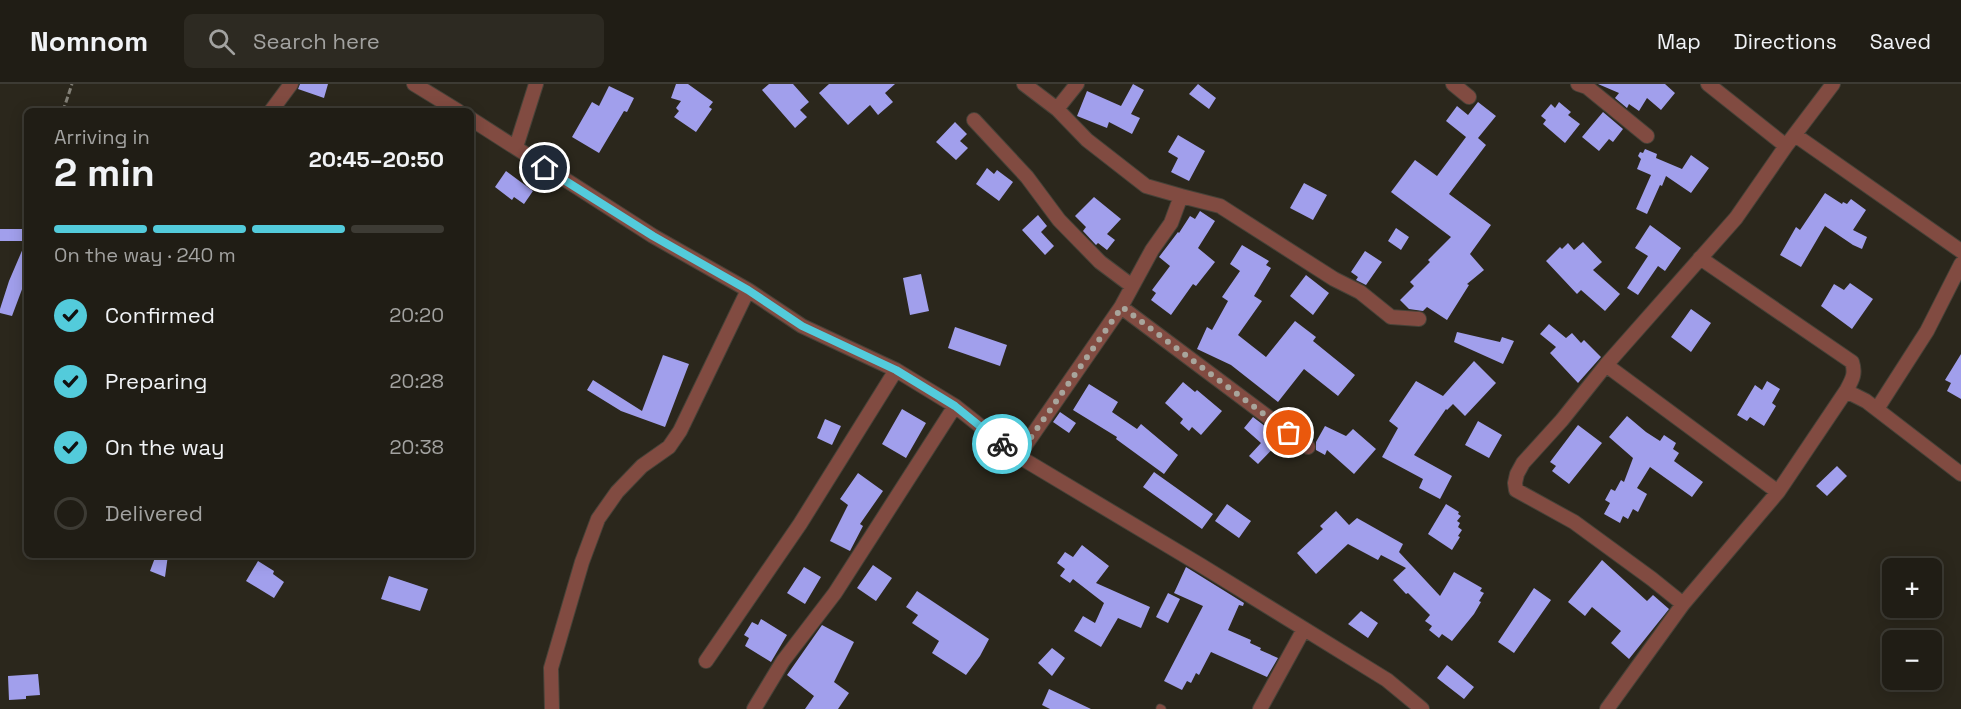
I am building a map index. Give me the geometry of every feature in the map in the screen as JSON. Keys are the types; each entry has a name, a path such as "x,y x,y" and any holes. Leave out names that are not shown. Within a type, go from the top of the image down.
{"street":[{"path":"273,108 291,84"},
{"path":"414,84 453,108"},
{"path":"516,147 536,84"},
{"path":"1024,84 1057,109 1087,140 1146,186 1220,206 1334,279 1359,292 1391,317 1419,319"},
{"path":"1057,109 1077,84"},
{"path":"1453,84 1469,97"},
{"path":"1578,84 1587,87 1647,136"},
{"path":"1708,84 1790,141 1961,250"},
{"path":"1683,604 1574,522 1516,490 1517,474 1523,463 1562,420 1606,365 1736,218 1833,84"},
{"path":"974,120 1027,177 1059,220 1100,262 1132,286"},
{"path":"474,121 653,236 748,290 802,326 896,370 955,406 1018,456 1387,680 1422,709"},
{"path":"1018,456 1122,307 1152,250 1171,223 1181,196"},
{"path":"1607,709 1683,604 1778,492 1854,377 1855,370 1852,362 1700,258"},
{"path":"1877,410 1927,331 1961,264"},
{"path":"552,709 551,668 582,562 598,519 617,492 642,466 669,447 681,431 748,290"},
{"path":"1122,307 1308,447"},
{"path":"1606,365 1778,492"},
{"path":"705,661 800,524 896,370"},
{"path":"1846,391 1877,410 1961,474"},
{"path":"754,709 783,661 835,593 955,406"},
{"path":"1260,709 1304,629"}],"path":[{"path":"64,108 72,84"}],"building":[{"path":"300,84 328,84 324,98 298,89"},
{"path":"676,84 688,84 713,102 709,107 712,109 696,132 674,117 679,111 676,108 681,101 671,98"},
{"path":"769,84 793,84 809,102 800,110 807,117 795,128 762,90"},
{"path":"829,84 895,84 885,93 893,102 878,115 870,105 848,125 819,93"},
{"path":"1133,84 1144,90 1131,114 1140,118 1132,134 1109,122 1107,128 1077,116 1087,91 1121,106"},
{"path":"1198,84 1216,98 1209,109 1189,94"},
{"path":"1598,84 1665,84 1675,93 1661,110 1647,98 1639,111 1629,104 1627,108 1615,98 1619,93"},
{"path":"609,86 634,98 599,153 572,137 592,102 599,106"},
{"path":"1478,102 1496,116 1478,138 1486,145 1449,194 1491,225 1470,254 1484,270 1467,284 1469,285 1447,320 1427,307 1423,311 1409,309 1400,300 1414,286 1410,282 1451,237 1391,192 1415,160 1437,176 1466,137 1446,121 1457,106 1468,115"},
{"path":"1559,102 1571,112 1568,115 1580,124 1565,143 1543,124 1546,120 1541,116 1551,104 1555,108"},
{"path":"1603,112 1623,129 1613,142 1609,139 1599,151 1582,137"},
{"path":"955,122 967,134 960,141 968,148 956,160 936,142"},
{"path":"1178,135 1205,151 1189,181 1171,172 1178,158 1168,152"},
{"path":"1645,149 1657,154 1656,158 1682,169 1691,155 1709,168 1691,193 1666,176 1647,214 1636,209 1651,175 1637,169 1641,159 1638,156"},
{"path":"987,168 994,174 997,170 1013,182 999,201 976,184"},
{"path":"506,171 533,191 524,204 514,197 512,200 495,187"},
{"path":"1304,183 1327,195 1313,220 1290,208"},
{"path":"1825,193 1842,204 1843,202 1847,204 1851,199 1866,210 1853,230 1867,237 1862,249 1825,226 1801,267 1780,255 1796,227 1800,230"},
{"path":"1094,197 1121,219 1107,234 1115,240 1107,250 1098,243 1096,245 1083,231 1086,227 1075,216"},
{"path":"1200,211 1215,221 1198,248 1215,262 1196,286 1193,284 1171,315 1151,300 1156,293 1152,290 1170,266 1159,257 1190,216 1195,219"},
{"path":"1038,215 1047,226 1041,232 1054,246 1045,255 1022,230"},
{"path":"1650,225 1681,248 1665,271 1658,266 1638,295 1627,288 1648,256 1635,248"},
{"path":"1396,228 1409,237 1401,250 1388,241"},
{"path":"0,229 24,229 24,241 0,241"},
{"path":"1583,242 1602,262 1593,270 1620,294 1605,311 1581,290 1577,294 1546,261 1560,247 1562,249 1568,243 1574,250"},
{"path":"1242,245 1269,261 1266,265 1271,268 1254,296 1262,301 1238,335 1266,357 1295,321 1316,337 1313,341 1355,375 1338,396 1304,369 1278,402 1231,365 1197,349 1207,327 1212,330 1228,301 1222,297 1240,271 1230,264"},
{"path":"24,246 24,284 12,316 0,313 9,281"},
{"path":"1365,251 1382,262 1366,285 1356,280 1358,277 1351,272"},
{"path":"921,274 929,311 910,315 903,278"},
{"path":"1306,275 1329,293 1313,315 1290,296"},
{"path":"1850,283 1873,299 1852,329 1821,306 1834,284 1844,290"},
{"path":"1691,309 1711,323 1691,352 1671,337"},
{"path":"1549,324 1566,338 1572,333 1581,343 1584,340 1601,357 1578,383 1550,353 1556,347 1540,334"},
{"path":"955,327 1007,345 1000,366 948,348"},
{"path":"1457,332 1500,342 1502,337 1514,341 1503,364 1454,342"},
{"path":"1961,354 1961,399 1947,391 1951,383 1945,380"},
{"path":"663,355 689,364 665,427 621,411 587,390 593,380 642,411"},
{"path":"1474,361 1496,383 1465,416 1453,404 1446,409 1414,455 1452,476 1440,499 1419,488 1423,479 1382,457 1398,428 1389,421 1416,381 1443,396"},
{"path":"1767,381 1780,389 1772,403 1776,406 1764,426 1750,417 1747,421 1737,415 1755,385 1762,390"},
{"path":"1183,382 1195,392 1197,390 1222,411 1201,435 1192,427 1189,431 1180,423 1183,419 1165,403"},
{"path":"1089,384 1118,402 1112,412 1137,429 1141,424 1178,455 1164,474 1116,439 1117,437 1073,410"},
{"path":"902,409 926,423 906,458 882,444"},
{"path":"1060,412 1076,423 1069,433 1053,422"},
{"path":"1627,416 1660,441 1664,435 1676,443 1673,449 1679,453 1674,461 1703,482 1692,497 1650,467 1637,488 1647,494 1638,512 1633,509 1628,519 1623,516 1620,523 1604,514 1610,503 1605,500 1611,489 1615,491 1621,480 1624,482 1633,458 1609,437"},
{"path":"1253,417 1282,439 1258,464 1249,456 1261,443 1244,428"},
{"path":"825,419 841,426 832,445 817,438"},
{"path":"1478,421 1502,435 1489,458 1465,445"},
{"path":"1578,425 1602,443 1569,484 1552,471 1556,466 1550,462"},
{"path":"1325,426 1346,436 1353,429 1376,449 1354,474 1327,450 1325,455 1316,450 1316,442"},
{"path":"1837,466 1847,476 1827,496 1816,486"},
{"path":"1154,472 1213,514 1202,529 1143,487"},
{"path":"858,473 883,491 860,524 863,526 850,551 830,541 848,505 840,499"},
{"path":"1227,504 1251,521 1239,538 1215,521"},
{"path":"1446,504 1459,512 1461,516 1457,521 1460,523 1458,527 1462,530 1452,550 1428,534"},
{"path":"1336,511 1349,525 1357,518 1403,544 1399,552 1440,596 1454,572 1482,588 1480,591 1484,593 1479,601 1481,602 1452,641 1442,634 1439,638 1429,630 1432,626 1425,621 1430,615 1393,580 1406,568 1381,555 1378,560 1348,544 1316,574 1297,553 1323,529 1320,526"},
{"path":"1082,545 1109,566 1096,583 1150,607 1141,628 1118,618 1101,647 1074,631 1083,616 1095,623 1104,603 1073,579 1070,583 1060,576 1065,569 1057,563 1065,552 1073,557"},
{"path":"155,558 168,558 165,577 150,571"},
{"path":"1602,560 1647,601 1653,595 1669,609 1629,659 1611,643 1621,631 1592,607 1585,616 1568,602"},
{"path":"258,561 274,571 273,574 284,582 274,598 246,581"},
{"path":"873,565 892,578 876,601 857,588"},
{"path":"804,567 821,577 805,604 787,593"},
{"path":"1186,567 1244,603 1243,606 1239,605 1228,630 1251,640 1250,643 1261,648 1260,650 1278,658 1267,677 1211,652 1199,675 1196,673 1191,683 1187,681 1182,690 1164,681 1203,606 1174,593"},
{"path":"389,576 428,589 420,611 381,599"},
{"path":"1534,588 1551,600 1514,653 1498,642"},
{"path":"917,591 989,639 966,675 932,653 939,641 912,623 918,615 906,607"},
{"path":"1168,593 1180,599 1168,623 1156,617"},
{"path":"1361,611 1378,623 1368,638 1348,624"},
{"path":"761,619 787,635 771,662 745,646 749,638 744,635 752,622 758,625"},
{"path":"822,625 854,642 834,682 849,693 838,709 805,709 814,696 787,675"},
{"path":"1052,648 1065,658 1052,676 1038,663"},
{"path":"1447,665 1474,687 1464,699 1437,678"},
{"path":"38,674 40,695 9,700 8,676"},
{"path":"1049,689 1091,709 1050,709 1042,705"}],"way so far":[{"path":"1002,444 1018,456 1122,307 1289,433"}],"route":[{"path":"545,168 653,236 748,290 802,326 896,370 955,406 1002,444"}]}
